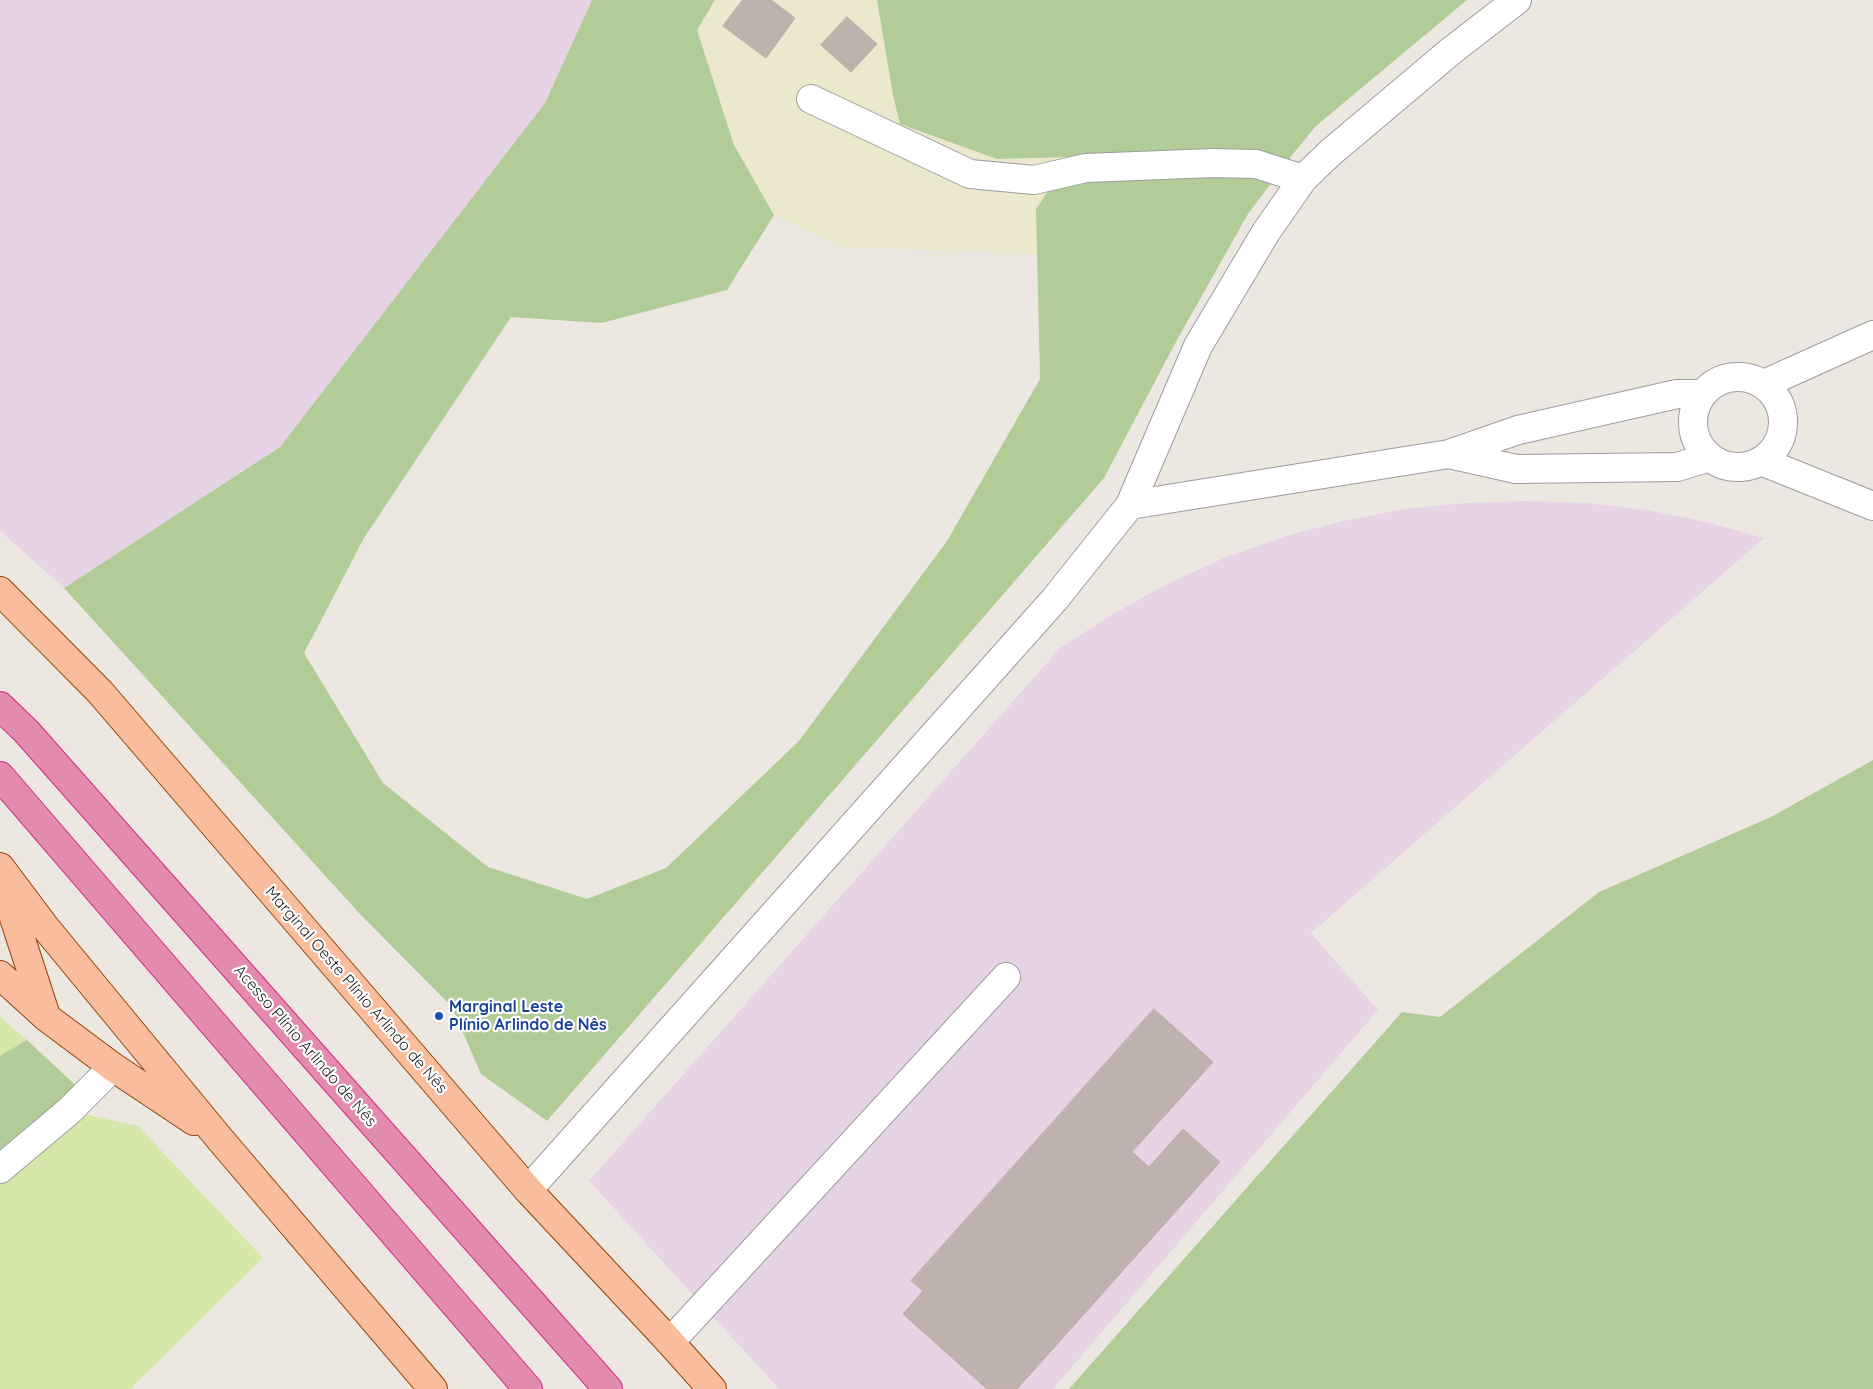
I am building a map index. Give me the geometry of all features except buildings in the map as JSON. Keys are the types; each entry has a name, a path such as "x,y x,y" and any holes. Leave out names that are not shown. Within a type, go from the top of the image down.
{"highway":[{"path":"0,689 26,731"},
{"name":"Acesso Plínio Arlindo de Nês","path":"0,706 26,731 608,1389"},
{"path":"0,776 528,1389"}],"main road":[{"name":"Marginal Oeste Plínio Arlindo de Nês","path":"0,592 100,692 528,1190 712,1389"},
{"path":"0,867 45,927 219,1138 433,1389"},
{"path":"0,875 46,1017"},
{"path":"0,975 46,1017 113,1067 219,1138"}],"street":[{"path":"528,1190 1055,600 1130,505 1198,346 1266,232 1303,179 1330,153 1517,0"},
{"path":"811,99 970,174 1034,180 1086,168 1214,163 1256,164 1303,179"},
{"path":"1764,384 1873,335"},
{"path":"1731,377 1748,378 1764,384 1782,408 1783,423 1780,438 1773,451 1761,461 1751,466 1735,467 1719,463 1702,449 1696,439 1693,428 1693,416 1702,394 1715,383 1731,377"},
{"path":"1130,505 1449,454 1518,430 1677,394 1702,394"},
{"path":"1449,454 1516,469 1677,467 1710,457"},
{"path":"1761,461 1873,506"},
{"path":"670,1342 1006,977"},
{"path":"0,1169 68,1110 113,1067"}],"shaded area":[{"path":"0,0 592,0 545,103 280,447 64,588 0,531"},
{"path":"715,0 877,0 893,95 997,159 1072,157 1036,209 1037,254 841,247 774,215 734,145 697,29"},
{"path":"1527,501 1587,503 1647,510 1706,522 1764,538 1311,933 1378,1010 1053,1389 779,1389 589,1181 1060,648 1113,614 1167,584 1224,558 1283,537 1343,521 1404,509 1466,503"}],"green space":[{"path":"592,0 715,0 697,30 734,145 774,215 727,290 602,323 511,317 364,538 304,653 383,783 488,867 587,899 666,868 799,741 947,541 1040,379 1036,209 1071,157 997,159 900,124 893,95 877,0 1467,0 1316,126 1293,154 1248,214 1178,338 1104,478 547,1121 481,1074 452,1007 359,913 64,588 280,447 545,103"},
{"path":"1873,760 1873,1389 1069,1389 1402,1012 1440,1017 1599,892 1771,817"},
{"path":"0,1017 27,1040 0,1056"},
{"path":"27,1040 85,1094 0,1169 0,1056"},
{"path":"69,1111 138,1126 263,1258 130,1389 0,1389 0,1169"}],"place":[{"name":"Marginal Leste Plínio Arlindo de Nês","path":"439,1016"}]}
